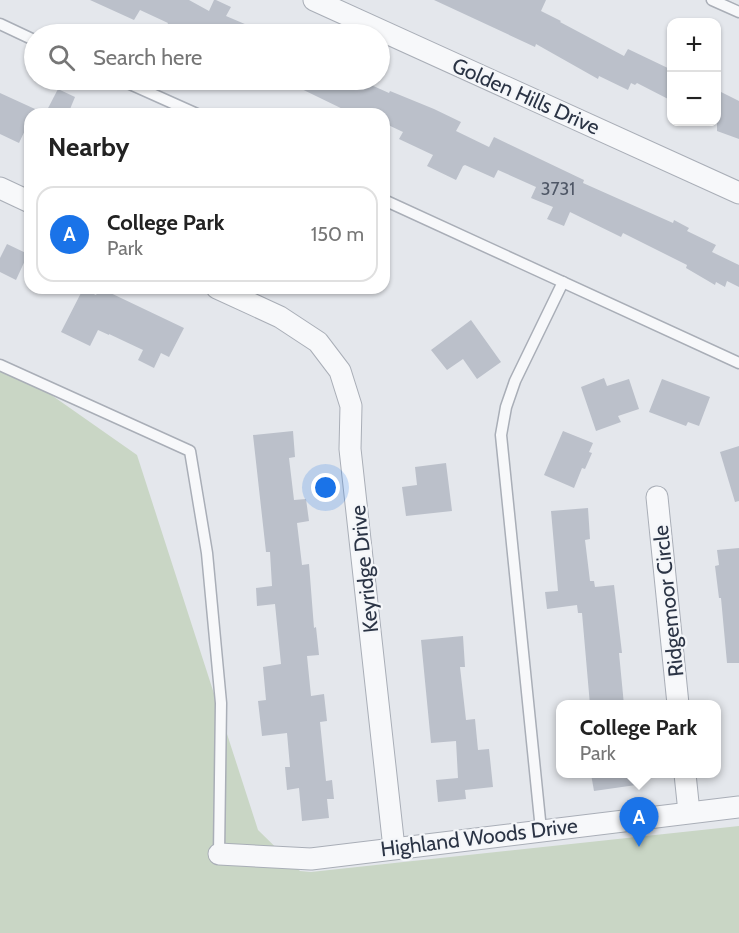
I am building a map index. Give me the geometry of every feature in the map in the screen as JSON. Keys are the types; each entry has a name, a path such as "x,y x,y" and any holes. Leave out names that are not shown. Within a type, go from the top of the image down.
{"street":[{"name":"Golden Hills Drive","path":"314,0 367,24"},
{"name":"Golden Hills Drive","path":"390,35 739,193"},
{"path":"0,188 24,199"},
{"name":"Keyridge Drive","path":"229,294 280,317 318,342 340,371 351,406 350,449 394,848"},
{"name":"Ridgemoor Circle","path":"657,497 677,700"},
{"path":"685,778 689,812"},
{"name":"Highland Woods Drive","path":"219,854 311,858 739,807"}],"lane":[{"path":"712,0 739,12"},
{"path":"0,24 24,35"},
{"path":"143,90 184,108"},
{"path":"390,203 739,363"},
{"path":"541,830 501,435 506,407 515,381 563,282"},
{"path":"0,365 190,451 207,553 221,703 219,854"}],"green space":[{"path":"0,359 137,455 258,830 300,871 311,872 739,826 739,933 0,933"}],"building":[{"path":"90,0 189,0 209,11 216,0 231,7 226,16 245,24 168,24 140,10 134,20"},
{"path":"434,0 546,0 541,11 560,22 624,56 628,49 667,68 667,98 637,83 635,85 631,83 628,90 599,76 598,79 536,44 535,47"},
{"path":"57,90 75,97 70,108 48,108"},
{"path":"304,90 382,90 389,93 390,91 434,109 461,122 456,131 489,147 494,137 584,180 583,183 689,228 687,231 716,245 712,252 739,265 739,287 727,281 725,287 716,282 715,285 686,268 687,265 623,233 621,237 570,212 564,226 547,219 553,207 531,198 536,187 498,170 494,178 465,165 456,180 427,166 433,155 399,139 403,132 390,126 390,108 341,108"},
{"path":"721,92 739,101 739,139 717,131 717,126 721,126"},
{"path":"0,93 33,108 24,108 24,133 19,143 0,134"},
{"path":"7,244 24,252 24,263 16,280 0,272 0,258"},
{"path":"80,294 113,294 184,328 169,357 161,353 154,368 138,360 143,350 109,334 98,330 90,346 61,332"},
{"path":"471,320 501,362 477,379 463,359 447,370 431,350"},
{"path":"604,378 607,386 629,379 639,409 618,416 621,422 596,431 581,387"},
{"path":"662,379 710,397 699,426 688,422 686,426 649,412"},
{"path":"293,431 295,457 289,458 294,500 306,499 309,521 297,523 302,565 309,564 314,628 316,627 319,655 307,656 311,696 324,694 327,721 320,722 326,781 332,780 334,799 327,799 329,818 302,821 299,788 287,790 285,767 290,767 287,733 262,736 258,701 266,700 263,667 281,664 275,604 257,606 256,588 272,586 270,552 266,552 253,435"},
{"path":"563,431 593,443 589,452 592,453 585,469 582,468 574,488 544,475"},
{"path":"739,446 739,501 735,502 720,452"},
{"path":"446,463 452,511 406,516 402,487 417,485 415,467"},
{"path":"588,508 590,539 585,540 590,581 594,581 595,587 614,585 622,653 619,653 624,700 590,700 582,613 578,613 577,605 547,609 545,592 558,591 551,511"},
{"path":"739,548 739,663 727,663 721,598 719,598 715,566 719,565 717,550"},
{"path":"463,636 465,667 460,667 466,720 475,719 478,750 489,749 493,787 465,790 466,799 438,802 436,780 458,778 456,741 431,743 421,640"},
{"path":"592,778 643,778 643,784 594,791"}],"place":[{"name":"College Park","path":"639,847"}]}
